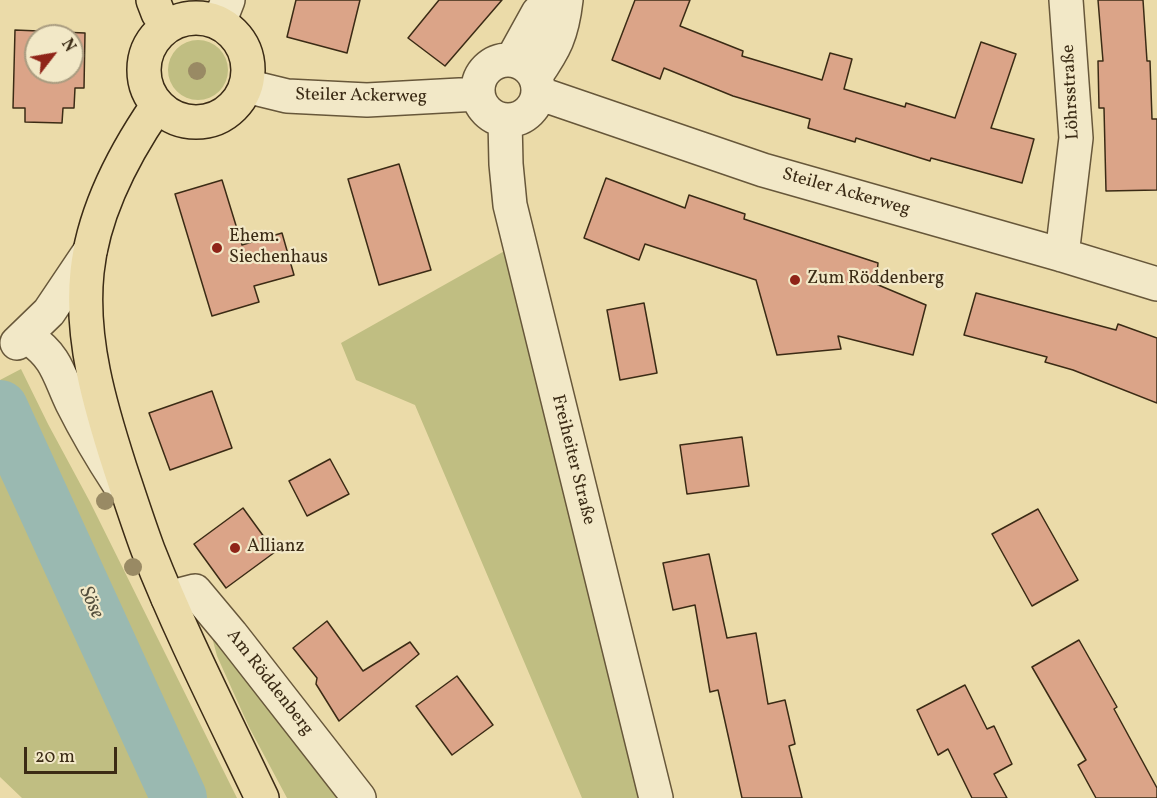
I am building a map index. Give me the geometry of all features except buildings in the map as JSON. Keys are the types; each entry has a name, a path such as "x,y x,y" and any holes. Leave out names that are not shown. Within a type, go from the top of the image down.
{"main road":[{"path":"224,12 229,30 244,49 248,61 246,86 234,106 224,115 213,120 183,121 166,114 157,106 144,79 144,64 148,49 156,36 160,13 184,19 202,18 224,12"},
{"path":"157,106 144,125 112,187 90,251 87,273 87,320 98,394 132,503 168,598 262,798"}],"street":[{"path":"528,77 502,60 486,69 478,85 481,104 487,112 505,120 517,119 527,113 534,104 528,77 538,14 550,0"},
{"path":"528,77 556,45 563,26 567,0"},
{"name":"Löhrsstraße","path":"1062,255 1076,138 1066,0"},
{"name":"Steiler Ackerweg","path":"528,77 762,170 1157,284"},
{"name":"Steiler Ackerweg","path":"246,86 287,96 367,100 478,94"},
{"name":"Freiheiter Straße","path":"505,120 510,205 656,798"},
{"path":"16,344 49,312 90,251"},
{"path":"16,344 87,320"},
{"path":"16,344 50,354 72,402 103,459 132,503"},
{"name":"Am Röddenberg","path":"168,598 195,591 359,798"}],"shaded area":[{"path":"192,40 204,40 215,45 223,53 228,70 226,82 215,95 204,100 192,100 181,95 173,87 168,76 168,64 173,53 181,45"},
{"path":"508,249 647,798 582,798 415,405 356,380 341,343"},
{"path":"21,369 90,502 237,798 22,798 0,777 0,380"},
{"path":"207,618 251,674 276,719 341,798 287,798 249,727 217,656"}],"waterway":[{"name":"Söse","path":"0,408 179,798"}],"place":[{"name":"Ehem. Siechenhaus","path":"217,248"},
{"name":"Zum Röddenberg","path":"795,280"},
{"name":"Allianz","path":"235,548"}]}
